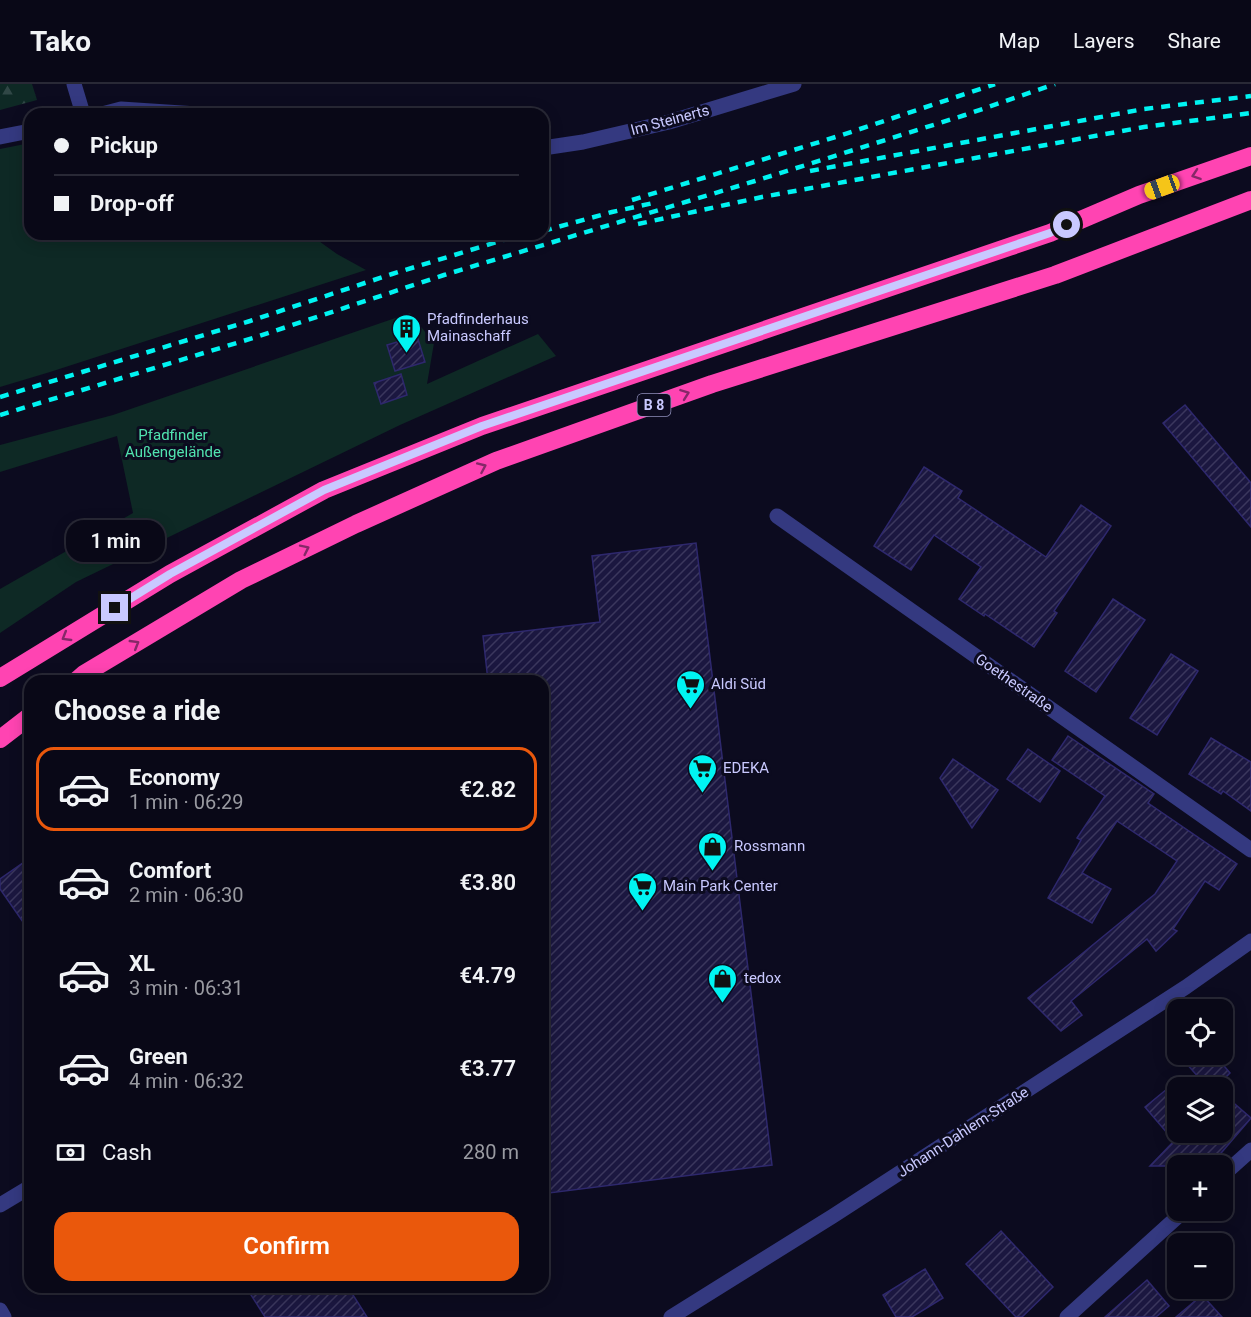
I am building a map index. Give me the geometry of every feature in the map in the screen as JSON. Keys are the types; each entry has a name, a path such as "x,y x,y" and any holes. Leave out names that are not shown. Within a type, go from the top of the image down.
{"highway":[{"name":"B 8","path":"0,678 170,574 324,490 482,426 1050,233 1139,195 1251,156"},
{"name":"B 8","path":"83,675 241,580 356,524 496,461 712,384 1055,275 1251,200"},
{"path":"0,739 24,721"}],"street":[{"path":"74,84 81,108"},
{"name":"Im Steinerts","path":"549,147 583,142 669,122 794,84"},
{"path":"0,137 24,131"},
{"name":"Goethestraße","path":"777,516 1251,850"},
{"name":"Johann-Dahlem-Straße","path":"671,1317 833,1216 1186,987 1251,941"},
{"path":"1233,1166 1251,1150"},
{"path":"0,1205 24,1191"},
{"path":"1067,1317 1173,1221"},
{"path":"0,1310 4,1317"}],"green space":[{"path":"0,84 32,84 37,100 0,110"},
{"path":"24,144 24,240 317,240 366,270 0,387 0,149"},
{"name":"Pfadfinder Außengelände","path":"410,313 434,343 427,384 538,334 556,356 400,425 76,582 0,633 0,589 133,513 117,436 0,472 0,445 113,415"}],"building":[{"name":"Pfadfinderhaus Mainaschaff","path":"417,336 425,362 395,371 387,345"},
{"path":"401,374 407,395 381,404 374,383"},
{"path":"1185,405 1251,483 1251,527 1163,423"},
{"path":"924,467 962,491 958,498 1046,557 1081,505 1111,526 1054,611 1057,613 1034,647 959,599 981,567 934,535 911,570 874,546"},
{"name":"Main Park Center","path":"696,543 772,1165 549,1193 549,675 487,675 483,636 600,622 592,556"},
{"path":"1113,599 1145,620 1096,692 1065,671"},
{"path":"1171,654 1198,671 1157,735 1130,718"},
{"path":"1068,736 1154,794 1148,803 1237,864 1219,890 1205,881 1173,929 1177,931 1156,951 1147,939 1071,1001 1082,1015 1061,1031 1028,998 1155,894 1177,861 1117,821 1082,873 1111,889 1092,923 1048,898 1081,840 1077,838 1105,796 1052,760"},
{"path":"1211,738 1251,762 1251,811 1223,791 1221,794 1189,774"},
{"path":"1028,749 1060,771 1040,802 1007,779"},
{"path":"953,759 998,790 972,828 940,778"},
{"path":"24,862 24,923 0,889 0,879"},
{"path":"1188,1065 1223,1065 1230,1073 1226,1077 1198,1077"},
{"path":"1167,1089 1167,1133 1145,1107"},
{"path":"1233,1102 1251,1118 1233,1139"},
{"path":"1172,1143 1230,1143 1219,1155 1167,1155 1167,1166 1150,1166"},
{"path":"1001,1231 1053,1287 1022,1317 1016,1317 966,1264"},
{"path":"925,1269 943,1298 912,1317 896,1317 883,1295"},
{"path":"1147,1280 1169,1306 1156,1317 1105,1317"},
{"path":"250,1293 352,1293 367,1317 265,1317"},
{"path":"1197,1299 1206,1299 1222,1317 1176,1317"}],"railway":[{"path":"632,200 842,135 995,84"},
{"path":"0,415 253,338 444,275 755,181 965,115 1055,84"},
{"path":"810,171 1144,109 1251,96"},
{"path":"638,224 762,197 1144,127 1251,113"},
{"path":"549,229 658,202"},
{"path":"0,397 250,321 503,240"}],"place":[{"name":"Pfadfinderhaus Mainaschaff","path":"406,354"},
{"name":"Aldi Süd","path":"690,710"},
{"name":"EDEKA","path":"702,794"},
{"name":"Rossmann","path":"713,872"},
{"name":"Main Park Center","path":"642,912"},
{"name":"tedox","path":"723,1004"}],"route":[{"path":"115,608 170,574 324,490 482,426 1050,233 1067,225"}]}
